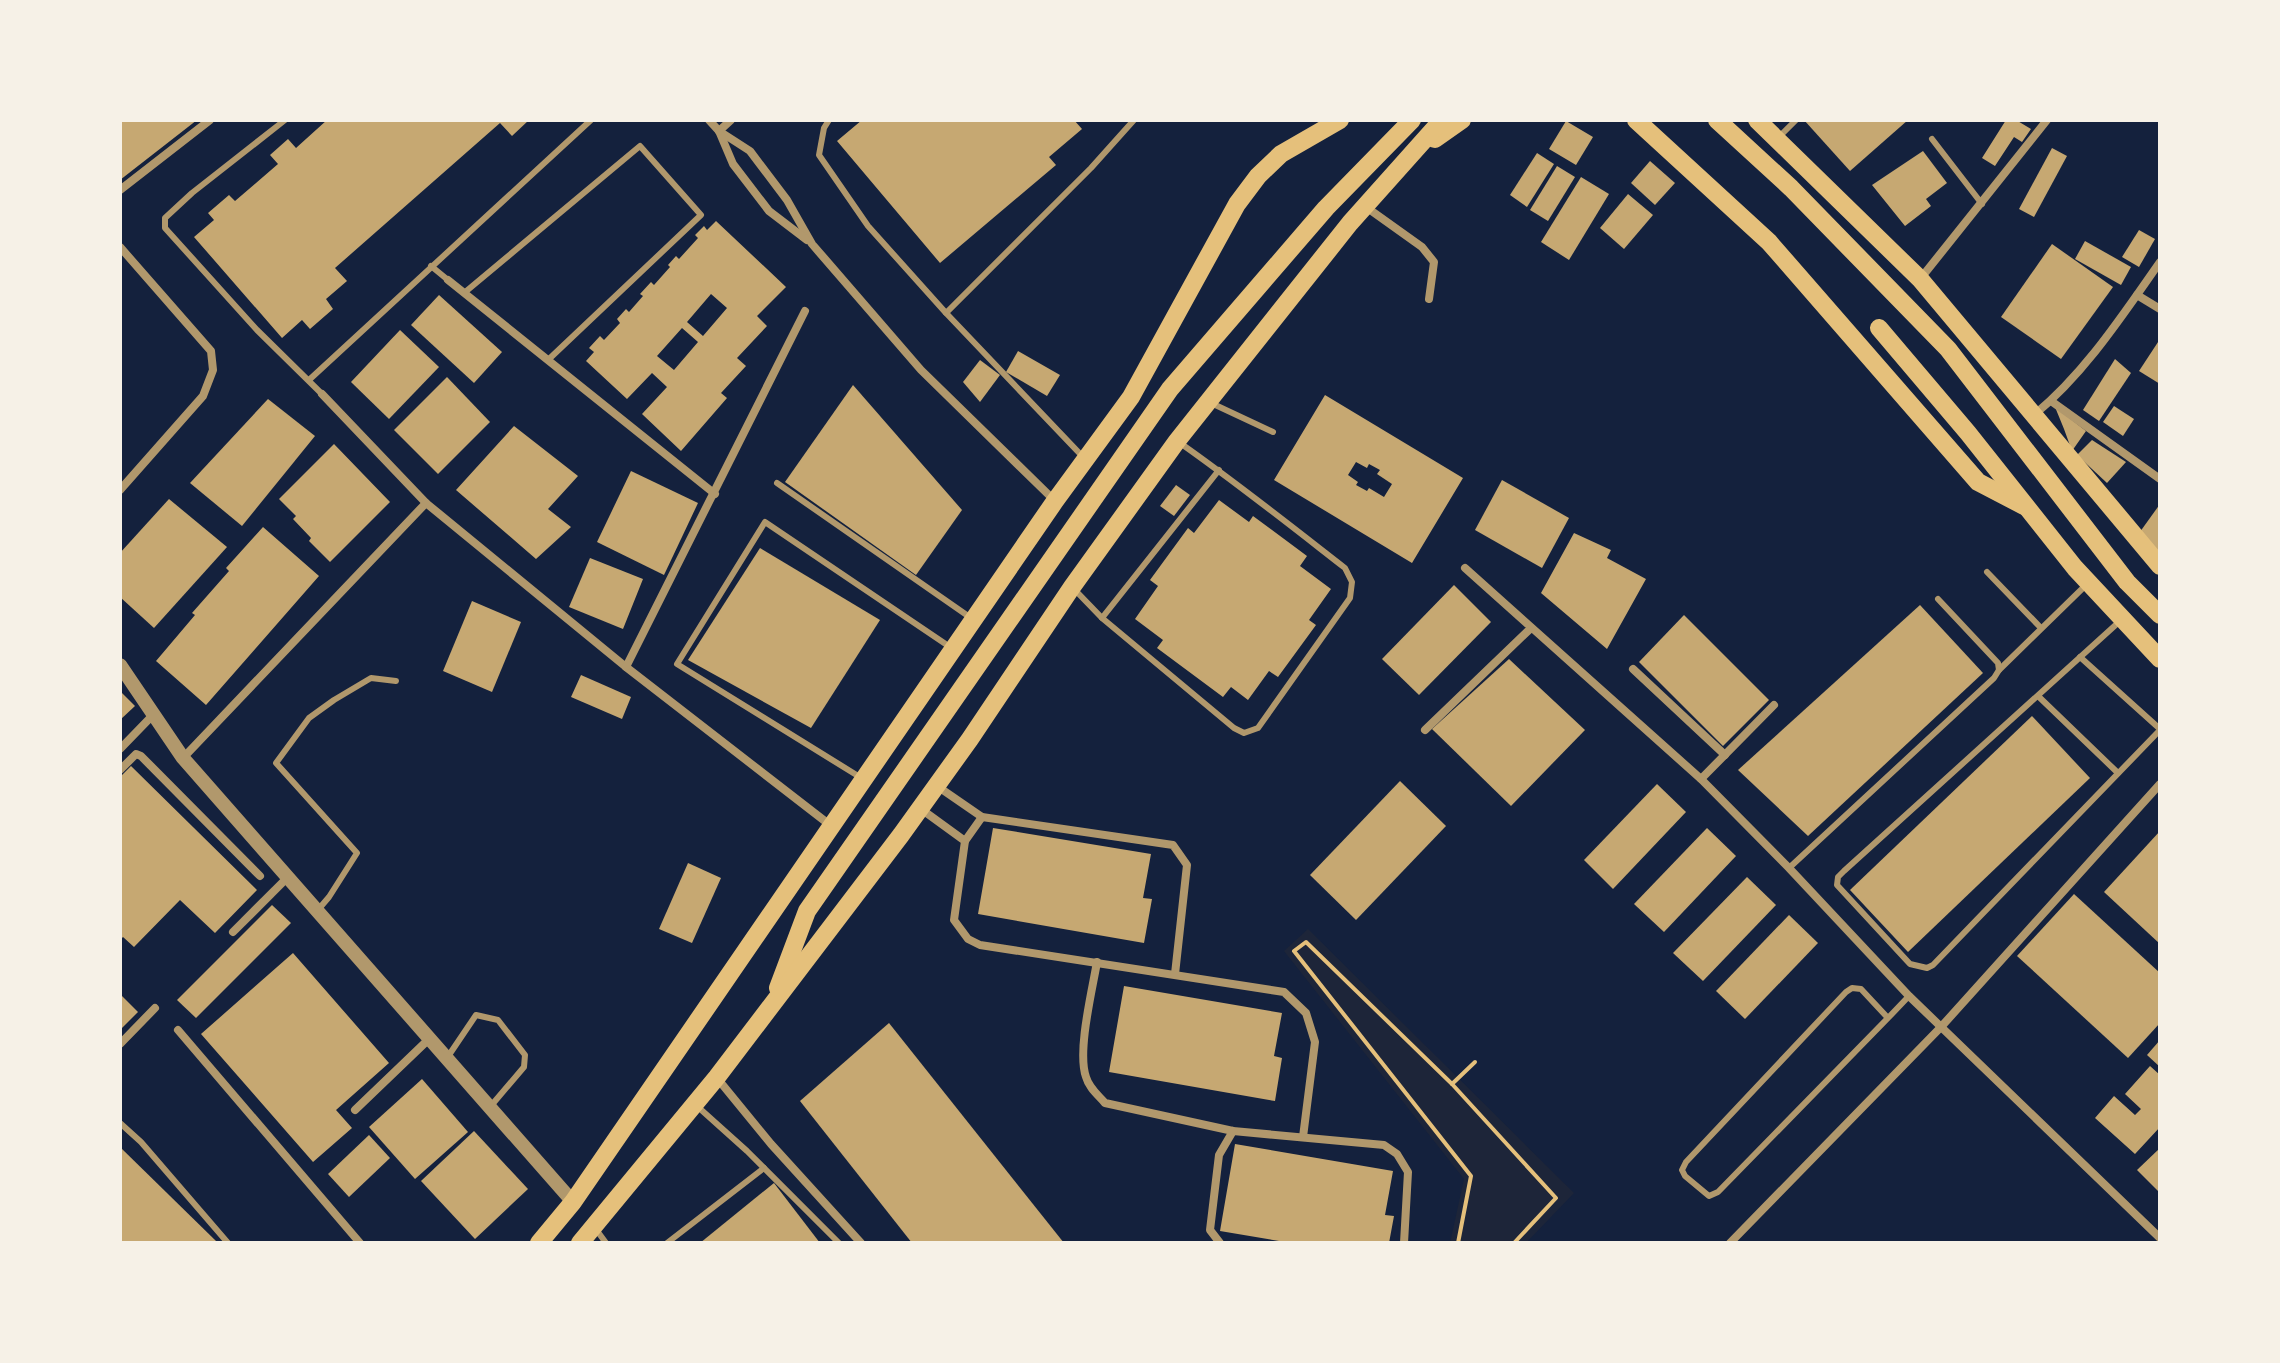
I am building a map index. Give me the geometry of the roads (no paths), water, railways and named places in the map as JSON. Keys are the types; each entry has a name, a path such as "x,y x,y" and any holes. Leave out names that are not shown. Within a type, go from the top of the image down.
{"main road":[{"path":"539,1243 573,1202 952,648 1131,397 1237,204 1258,176 1281,154 1340,120"},
{"path":"772,1005 807,911 1170,389 1326,208 1412,120"},
{"path":"580,1243 600,1235 695,1104 927,813 1072,587 1177,441 1365,206 1442,120"},
{"path":"1409,158 1462,120"},
{"path":"1636,120 1769,242 1978,482 2024,506"},
{"path":"1717,120 1791,188 1948,349 2127,582 2160,615"},
{"path":"1757,120 1920,279 2160,566"},
{"path":"1879,328 2089,583 2160,659"}],"street":[{"path":"120,190 210,120"},
{"path":"709,120 719,131 750,151 787,200 812,244 921,370 1055,501"},
{"path":"719,131 731,120"},
{"path":"1920,279 2047,120"},
{"path":"719,131 733,164 769,211 812,244"},
{"path":"1365,206 1422,247 1434,262 1429,299"},
{"path":"120,247 211,351 213,370 203,396 120,490"},
{"path":"2033,416 2092,358 2160,262"},
{"path":"448,280 715,494"},
{"path":"2137,295 2160,309"},
{"path":"626,667 805,311"},
{"path":"322,394 426,503 626,667 830,825"},
{"path":"2051,401 2160,479"},
{"path":"183,758 426,503"},
{"path":"1465,568 1701,779 1909,996 2160,1238"},
{"path":"1425,730 1531,628"},
{"path":"120,665 183,758 573,1202"},
{"path":"1633,669 1725,755"},
{"path":"1701,779 1774,705"},
{"path":"120,749 152,716"},
{"path":"120,770 136,754 141,756 260,876"},
{"path":"944,790 982,817 1173,845 1187,865 1175,974"},
{"path":"1730,1243 1941,1027 2158,791"},
{"path":"927,813 965,841"},
{"path":"982,817 965,841 954,920 968,939 980,945 1284,992 1306,1013 1315,1042 1303,1137"},
{"path":"233,932 288,877"},
{"path":"1097,962 1082,1058 1090,1087 1105,1103 1233,1131 1384,1145 1397,1154 1408,1172 1404,1243"},
{"path":"120,1044 155,1008"},
{"path":"178,1030 360,1243"},
{"path":"355,1110 429,1039"},
{"path":"717,1077 771,1144 861,1243"},
{"path":"1220,1243 1210,1230 1219,1155 1233,1131"}],"lane":[{"path":"285,120 192,193 165,218 165,228 257,330 322,394"},
{"path":"309,380 591,120"},
{"path":"829,120 824,128 819,155 868,226 1087,461"},
{"path":"946,313 1081,178 1134,120"},
{"path":"1777,139 1796,120"},
{"path":"1932,139 1982,204"},
{"path":"464,293 640,146 701,215 548,360"},
{"path":"431,266 448,280"},
{"path":"1209,402 1273,432"},
{"path":"1072,587 1102,618 1234,728 1244,733 1258,728 1350,598 1352,582 1345,568 1177,441"},
{"path":"1102,618 1219,470"},
{"path":"777,483 973,619"},
{"path":"863,779 677,664 765,522 952,648"},
{"path":"1987,572 2041,628"},
{"path":"1789,868 1994,678 2089,583"},
{"path":"1938,599 1998,663 1999,670"},
{"path":"2080,657 2160,730 1933,965 1927,968 1910,964 1836,881 1844,871 2038,696 2080,657 2122,619"},
{"path":"317,911 357,853 276,763 309,718 334,700 371,678 396,681"},
{"path":"2038,696 2118,773"},
{"path":"1888,1018 1861,989 1852,988 1846,992 1686,1162 1682,1170 1685,1176 1709,1196 1718,1192 1888,1018 1909,996"},
{"path":"447,1058 476,1015 498,1020 525,1055 524,1067 490,1107"},
{"path":"695,1104 839,1243"},
{"path":"120,1123 141,1142 228,1243"},
{"path":"667,1243 764,1168"}]}
